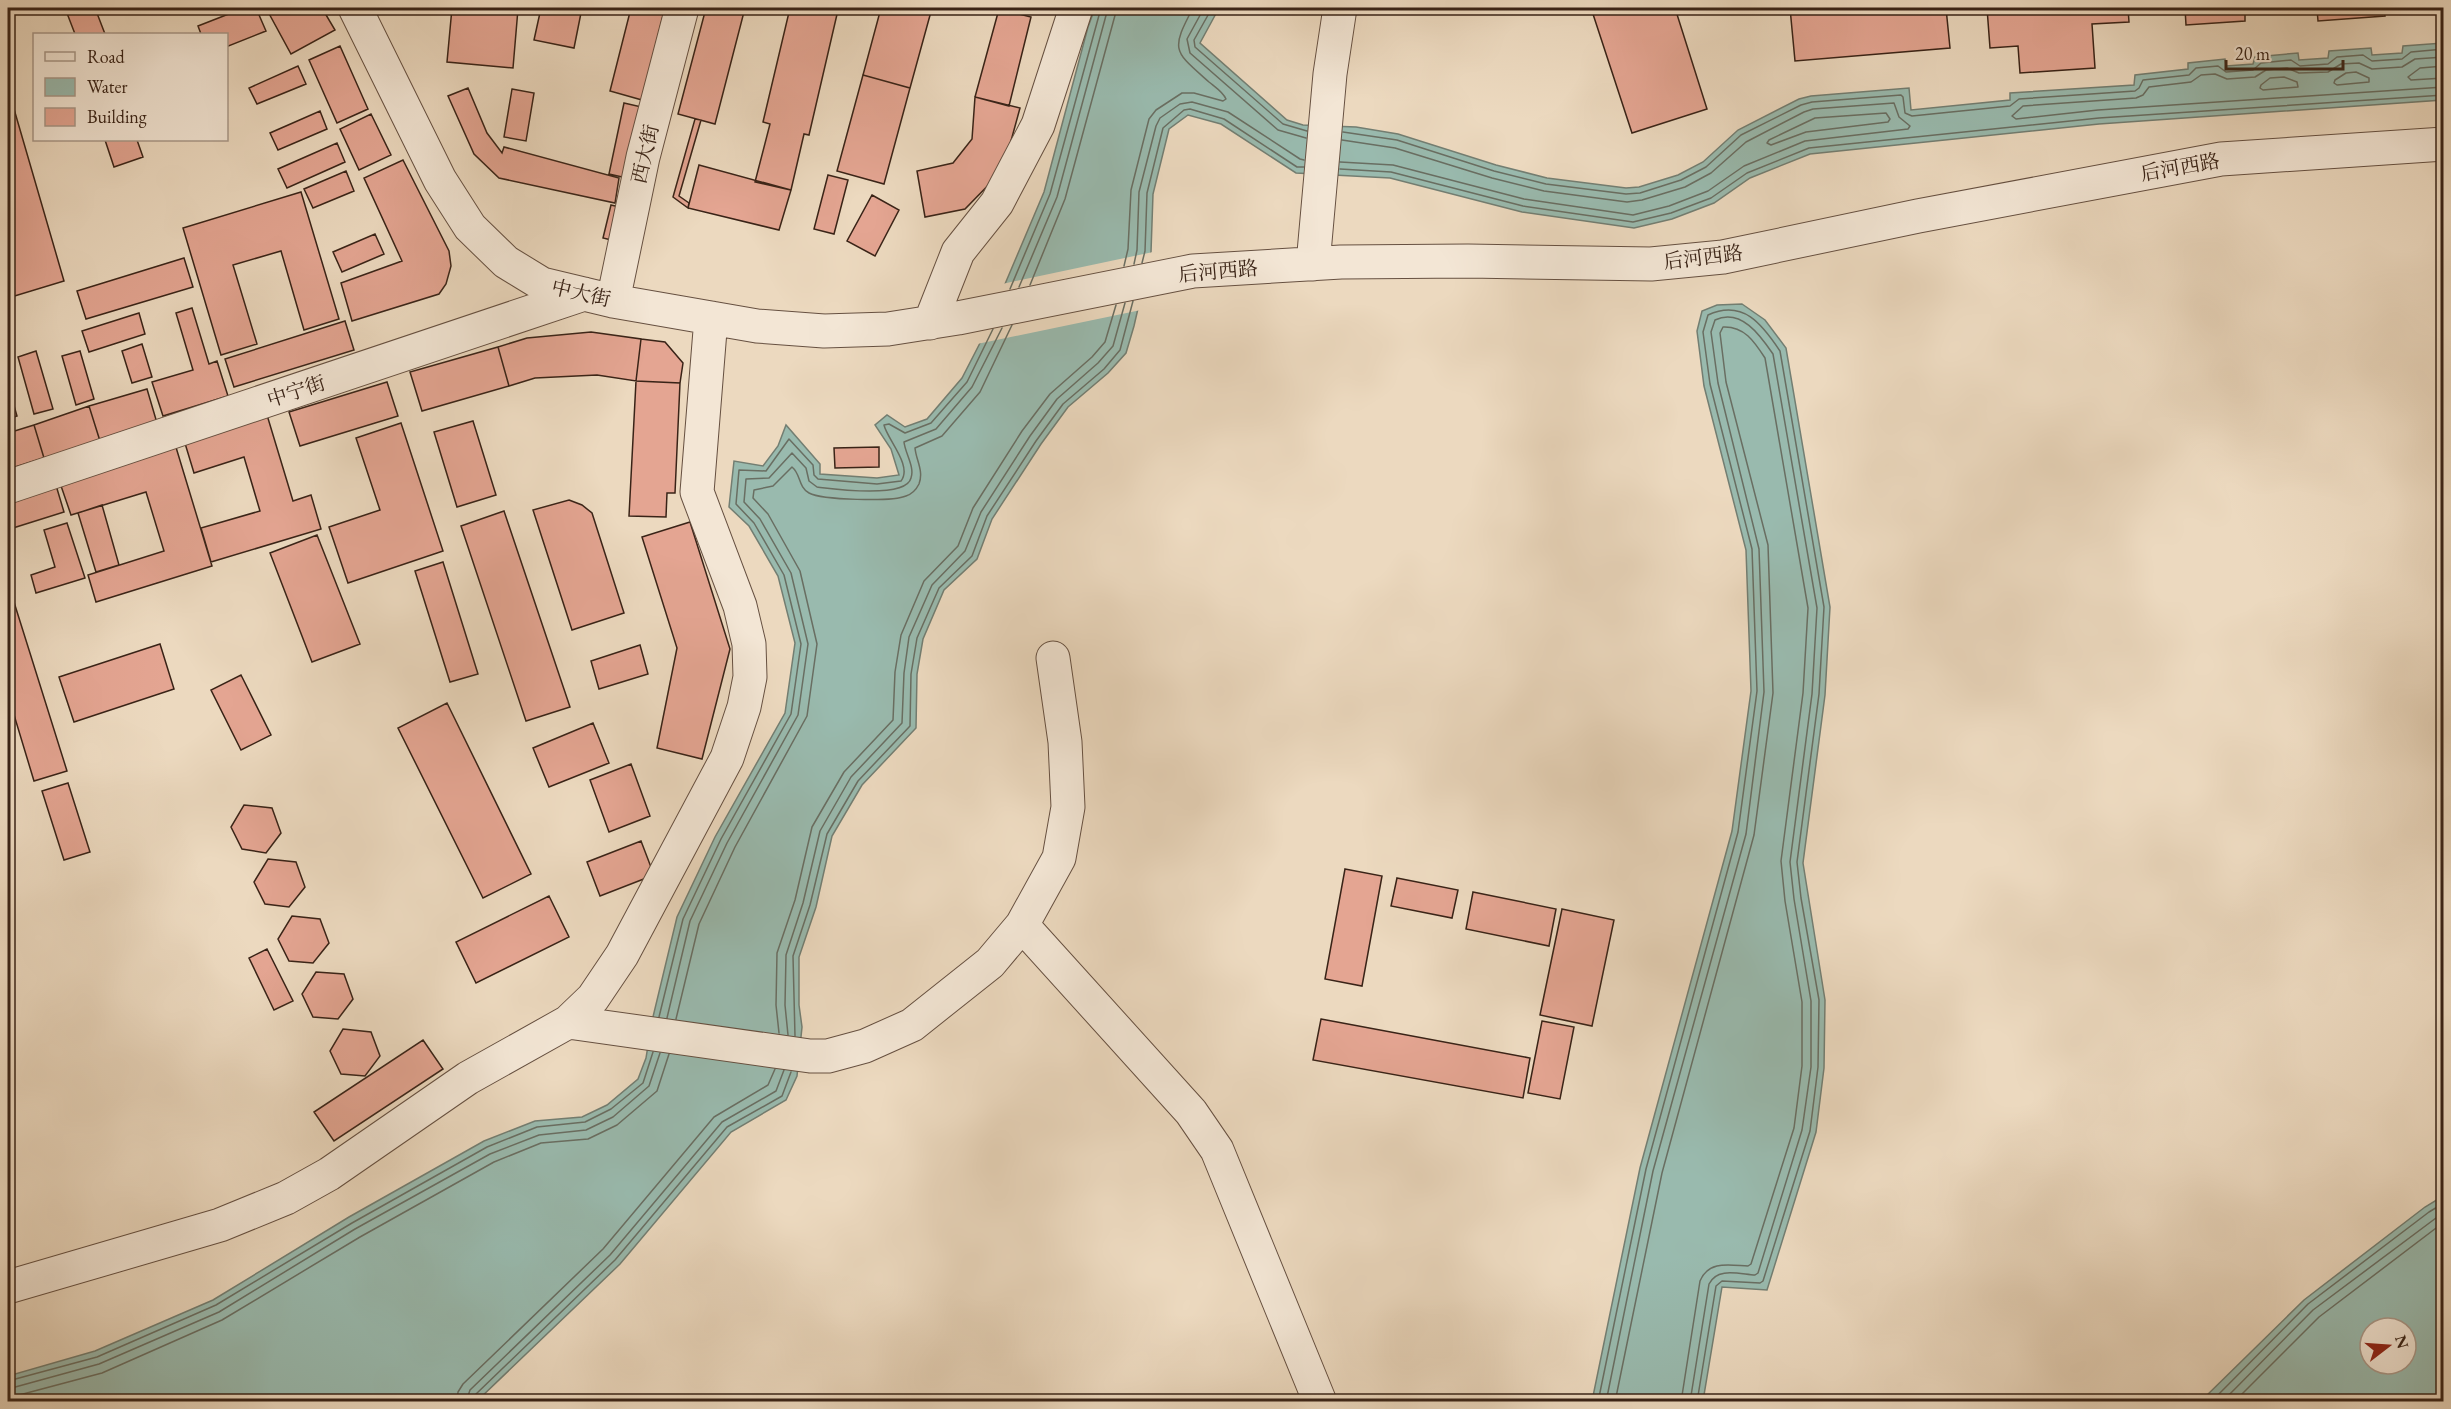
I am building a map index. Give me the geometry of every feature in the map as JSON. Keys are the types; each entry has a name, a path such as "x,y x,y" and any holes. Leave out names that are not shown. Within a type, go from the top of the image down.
{"street":[{"name":"中大街","path":"355,8 440,180 470,227 506,262 542,284 599,298 757,326 824,331 888,329 944,320"},
{"name":"西大街","path":"599,298 643,157 682,8"},
{"path":"944,320 958,252 997,203 1038,125 1076,8"},
{"path":"1313,264 1330,74 1340,8"},
{"name":"后河西路","path":"944,320 1193,270 1313,264 1468,261 1651,264 1723,257 1918,216 2221,159 2444,144"},
{"name":"中宁街","path":"8,487 599,298"},
{"path":"8,1287 220,1225 286,1198 329,1174 468,1078 568,1022 593,998 622,955 727,758 744,707 750,677 750,644 740,606 697,492 711,318"},
{"path":"568,1022 810,1056 828,1056 866,1046 912,1025 990,963 1022,925 1059,858 1068,807 1065,742 1053,658"},
{"path":"1022,925 1191,1112 1217,1150 1320,1401"}],"water":[{"path":"1095,8 1219,8 1200,43 1287,120 1303,125 1356,127 1398,134 1496,165 1547,178 1626,188 1639,187 1678,175 1703,162 1738,130 1799,99 1811,96 1909,88 1911,110 2010,100 2010,93 2134,85 2135,75 2188,69 2188,63 2225,59 2226,66 2253,64 2255,57 2298,53 2299,60 2328,58 2329,51 2371,48 2372,55 2402,53 2403,46 2443,43 2443,100 2099,124 1810,154 1750,178 1714,203 1672,219 1634,228 1522,212 1390,178 1296,173 1221,124 1188,115 1169,129 1153,194 1151,252 1126,353 1108,373 1068,407 992,519 977,559 944,590 923,639 917,674 916,728 862,785 832,836 816,907 799,957 799,1005 802,1027 797,1076 786,1100 731,1132 620,1264 477,1401 8,1402 8,1376 95,1351 213,1300 349,1217 484,1141 535,1121 582,1117 607,1105 638,1079 646,1058 652,1021 677,917 715,837 785,713 795,643 778,576 749,526 729,507 734,461 763,466 778,446 786,425 820,464 820,474 877,478 899,475 891,449 875,425 887,415 905,427 927,419 962,378 980,343 1044,192"},
{"path":"1742,304 1765,320 1786,348 1830,607 1825,695 1803,863 1825,1000 1824,1068 1816,1132 1767,1290 1722,1287 1703,1401 1592,1401 1640,1168 1732,831 1751,691 1746,550 1704,386 1697,331 1702,311 1717,305"},
{"path":"2443,1196 2443,1401 2201,1401 2304,1300 2425,1207"}],"pier":[{"path":"1153,252 1141,310 977,344 1002,284"}],"building":[{"path":"65,8 95,8 105,33 75,33"},
{"path":"244,8 256,8 266,31 228,46 228,33 201,33 198,26"},
{"path":"266,8 322,8 335,30 291,54"},
{"path":"452,8 518,9 513,68 447,62"},
{"path":"541,8 582,8 574,48 534,40"},
{"path":"631,8 665,8 642,100 610,91"},
{"path":"706,8 745,8 715,124 678,114"},
{"path":"790,8 838,10 809,135 804,134 791,190 755,182 770,124 763,122"},
{"path":"881,8 932,8 910,88 863,75"},
{"path":"1591,8 1675,8 1707,109 1632,133"},
{"path":"1790,8 1946,8 1950,48 1795,61"},
{"path":"1987,8 2128,8 2129,22 2092,24 2095,68 2020,73 2018,46 1990,48"},
{"path":"2185,8 2384,8 2385,16 2318,21 2317,9 2245,14 2245,21 2186,25"},
{"path":"999,9 1031,17 1009,106 975,97"},
{"path":"340,46 368,109 337,123 309,60"},
{"path":"298,66 306,84 257,104 249,88"},
{"path":"863,75 910,88 884,184 837,171"},
{"path":"468,88 487,133 502,153 504,147 619,178 615,203 499,178 474,154 448,96"},
{"path":"512,89 534,93 526,141 504,137"},
{"path":"975,97 1020,108 1003,170 965,209 925,217 917,171 953,163 972,139"},
{"path":"624,103 646,108 631,179 609,174"},
{"path":"14,109 64,281 8,298 8,111"},
{"path":"320,111 327,129 278,150 270,133"},
{"path":"371,114 391,155 359,170 340,129"},
{"path":"695,119 701,120 679,196 689,203 688,208 673,197"},
{"path":"105,141 137,141 143,157 114,167"},
{"path":"337,143 345,162 287,188 278,169"},
{"path":"403,160 449,251 451,266 446,284 439,294 352,321 341,283 402,261 364,178"},
{"path":"699,165 791,190 779,230 688,208"},
{"path":"346,171 354,191 313,208 304,189"},
{"path":"828,175 848,180 834,234 814,229"},
{"path":"301,192 339,319 304,330 281,251 233,265 257,344 221,355 183,228"},
{"path":"872,195 899,210 875,256 847,241"},
{"path":"611,205 644,213 636,246 603,238"},
{"path":"375,234 384,254 342,272 333,252"},
{"path":"184,258 193,287 86,319 77,291"},
{"path":"192,308 209,364 217,361 228,396 163,416 152,382 193,370 176,313"},
{"path":"139,313 145,334 89,352 82,331"},
{"path":"345,321 354,350 234,387 225,359"},
{"path":"591,332 641,339 636,381 597,375 535,378 509,386 498,347 527,338"},
{"path":"641,339 665,342 683,363 680,383 636,381"},
{"path":"142,344 152,377 132,383 122,351"},
{"path":"498,347 509,386 422,411 410,372"},
{"path":"36,351 53,409 34,414 18,357"},
{"path":"80,351 94,399 76,405 62,356"},
{"path":"636,381 680,383 675,493 667,493 666,517 629,516"},
{"path":"387,382 398,416 300,446 289,412"},
{"path":"8,385 17,416 8,419"},
{"path":"147,389 157,423 100,441 89,406"},
{"path":"89,406 100,441 44,458 34,425"},
{"path":"267,415 293,501 311,495 321,529 211,562 201,528 260,511 244,457 194,473 184,440"},
{"path":"473,421 496,495 457,507 434,432"},
{"path":"401,423 443,551 348,583 329,527 380,510 356,438"},
{"path":"34,425 44,458 12,468 8,453 8,433"},
{"path":"175,444 212,566 96,602 88,575 164,551 146,492 71,515 59,480"},
{"path":"879,447 879,467 835,468 834,448"},
{"path":"55,482 64,512 13,528 8,511 8,497"},
{"path":"569,500 582,505 592,513 624,613 572,630 533,510"},
{"path":"102,505 119,565 96,572 78,513"},
{"path":"504,511 570,707 526,721 461,526"},
{"path":"690,522 730,649 702,759 657,748 677,648 642,537"},
{"path":"67,523 85,578 36,593 31,575 55,567 44,530"},
{"path":"317,535 360,644 312,662 270,553"},
{"path":"443,562 478,674 450,682 415,571"},
{"path":"8,583 67,771 34,781 8,695"},
{"path":"160,644 174,689 74,722 59,677"},
{"path":"640,645 648,674 599,689 591,661"},
{"path":"241,675 271,735 241,750 211,690"},
{"path":"447,703 531,874 483,898 398,728"},
{"path":"593,723 609,763 549,787 533,748"},
{"path":"631,764 650,816 609,832 590,780"},
{"path":"68,783 90,852 64,860 42,791"},
{"path":"244,805 272,808 281,833 266,853 242,849 231,827"},
{"path":"641,841 654,875 600,896 587,862"},
{"path":"268,859 296,862 305,887 289,907 265,904 254,882"},
{"path":"1345,869 1382,876 1362,986 1325,979"},
{"path":"1397,878 1458,890 1452,918 1391,906"},
{"path":"1473,892 1556,909 1549,946 1466,929"},
{"path":"549,896 569,937 476,983 456,942"},
{"path":"1562,909 1614,920 1592,1026 1540,1015"},
{"path":"292,916 320,919 329,943 313,963 289,961 278,939"},
{"path":"267,949 293,1001 274,1010 249,958"},
{"path":"316,972 344,974 353,999 338,1019 313,1017 302,994"},
{"path":"1321,1019 1530,1058 1523,1098 1313,1060"},
{"path":"1542,1021 1574,1027 1560,1099 1528,1093"},
{"path":"343,1029 371,1032 380,1056 365,1076 341,1074 330,1051"},
{"path":"423,1040 443,1069 334,1141 314,1112"}]}
